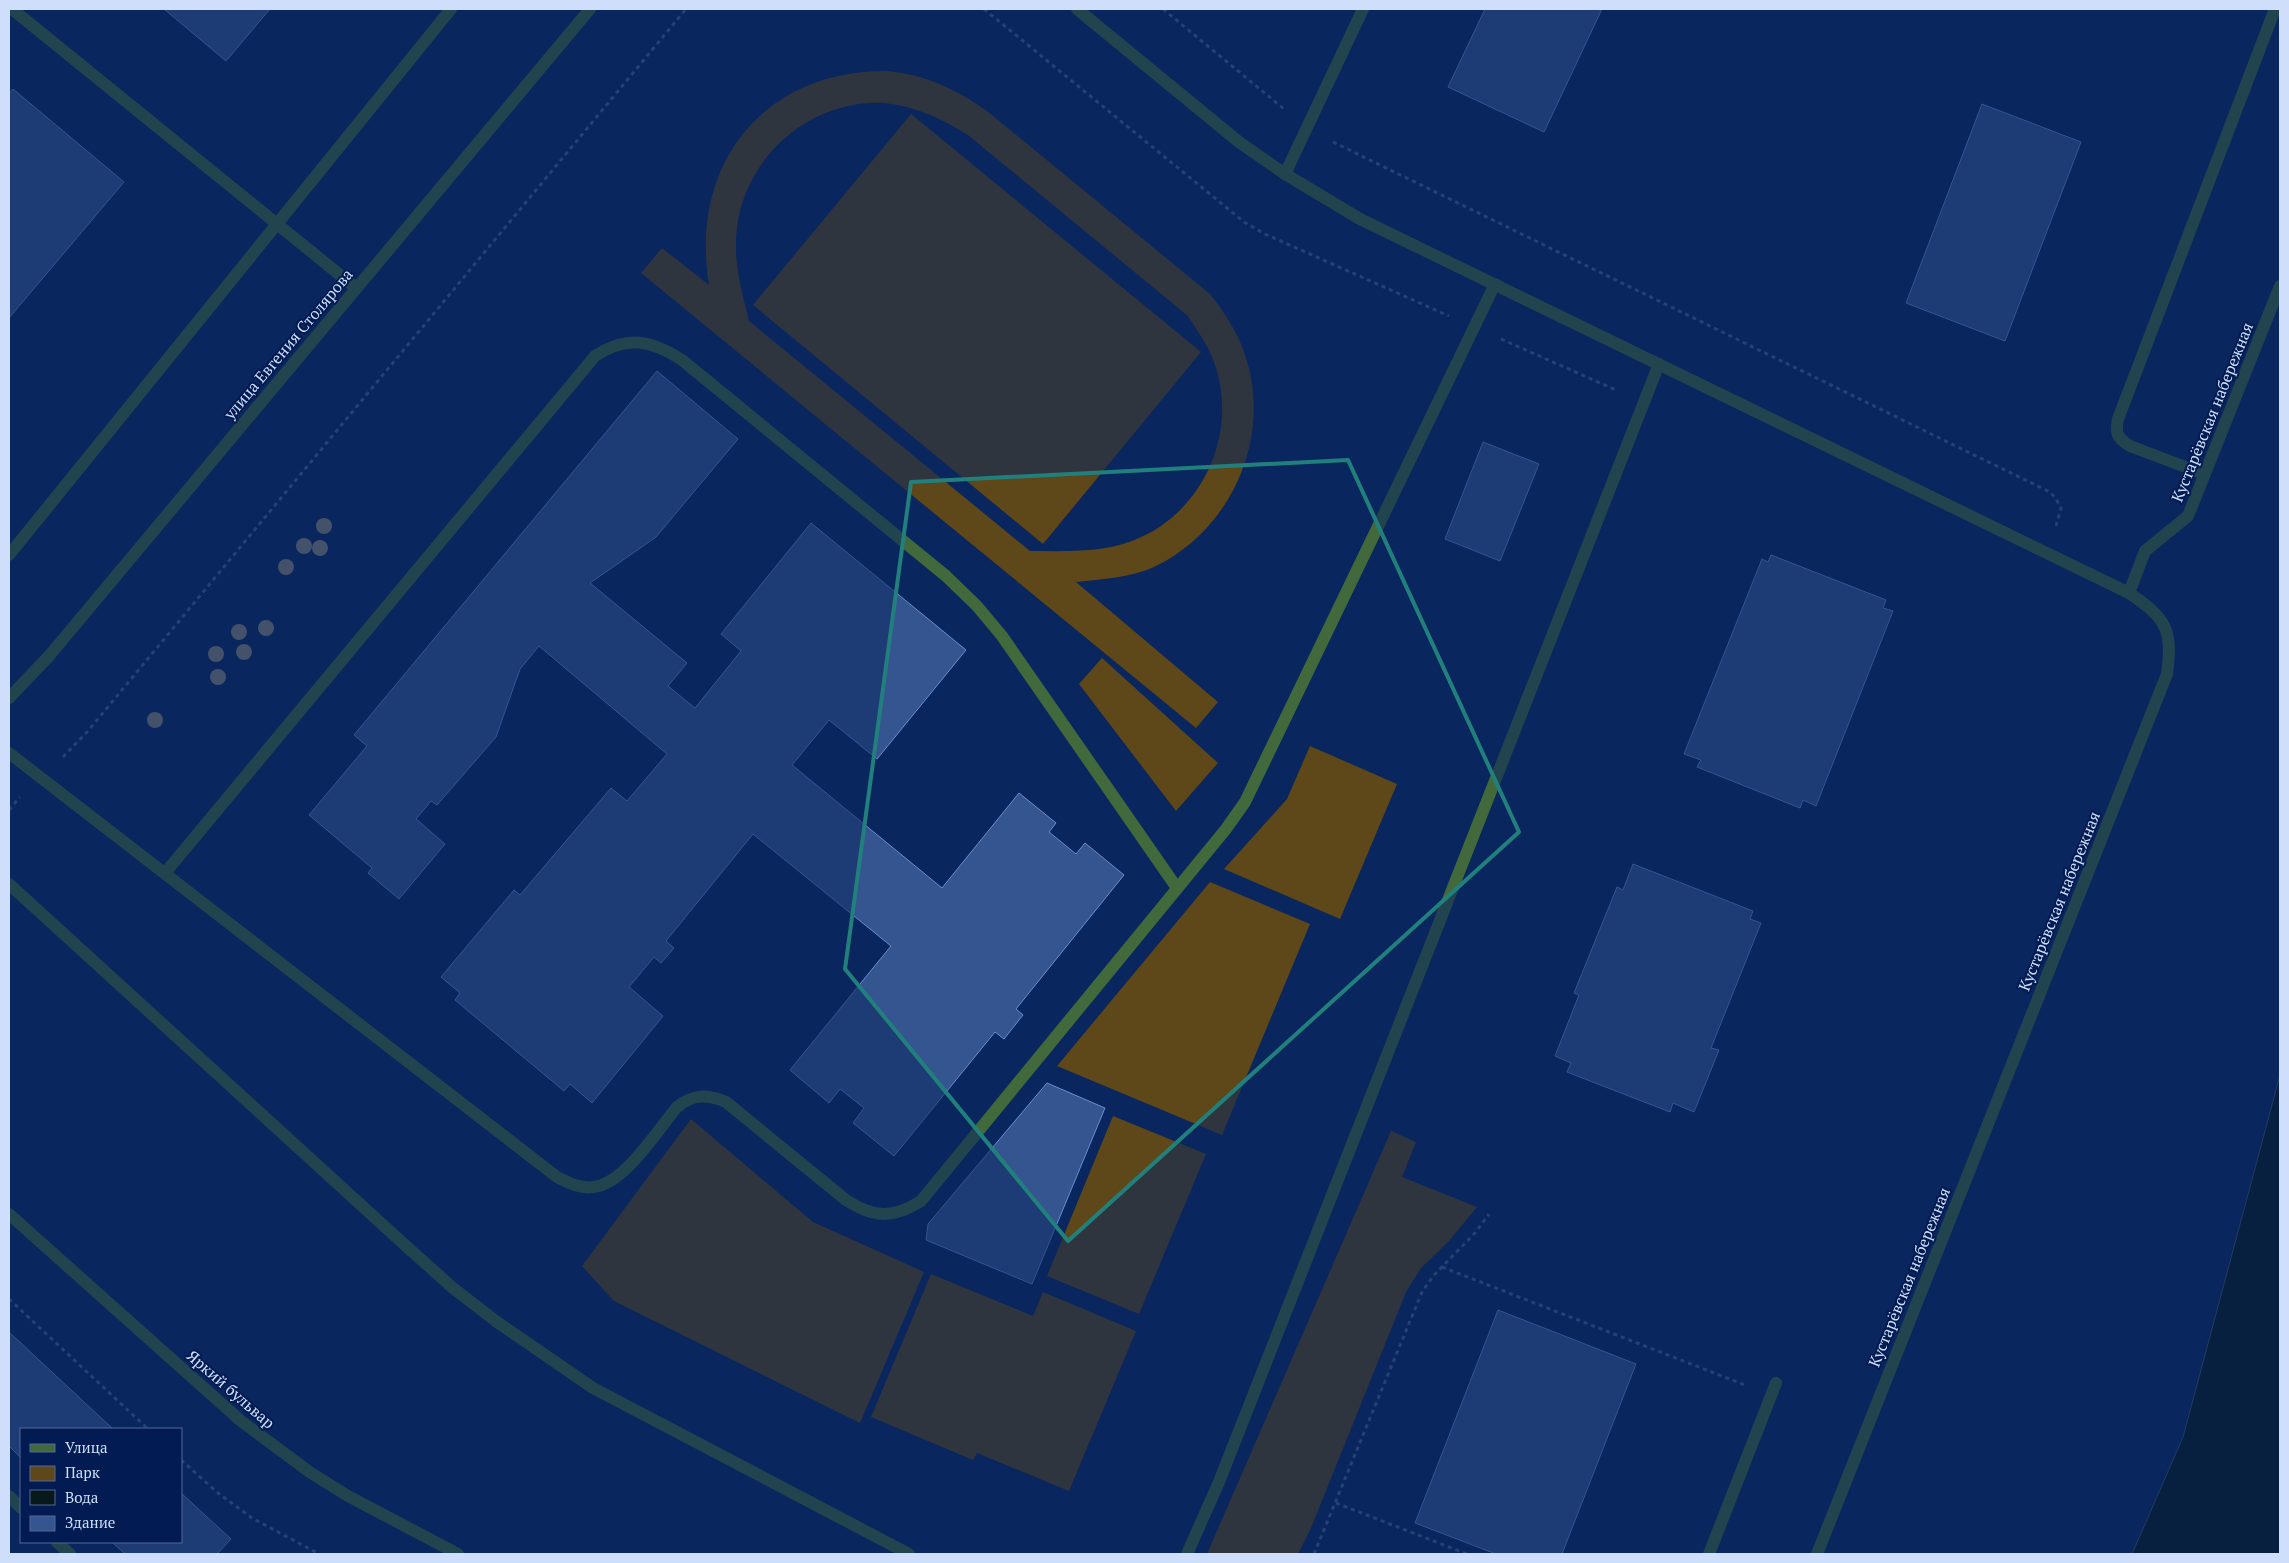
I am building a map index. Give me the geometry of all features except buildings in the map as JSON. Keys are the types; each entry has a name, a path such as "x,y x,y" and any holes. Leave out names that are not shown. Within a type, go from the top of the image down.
{"street":[{"path":"12,9 356,288"},
{"path":"9,555 451,9"},
{"name":"улица Евгения Столярова","path":"9,698 49,656 590,9"},
{"path":"1076,9 1239,142 1285,174 1360,218 2129,593"},
{"path":"1285,174 1309,127 1363,9"},
{"path":"2204,474 2130,446 2119,440 2115,431 2275,9"},
{"path":"9,753 557,1177 576,1186 594,1187 610,1182 624,1171 677,1107 686,1100 702,1096 714,1097 726,1102 846,1200 863,1210 878,1214 893,1214 908,1210 921,1201 1226,829 1255,784 1494,284"},
{"name":"Кустарёвская набережная","path":"1817,1554 2167,674 2170,648 2166,630 2152,609 2129,593 2146,551 2188,516 2280,286"},
{"path":"165,874 595,356 618,344 635,342 664,348 682,360 946,576 977,606 1002,636 1177,888"},
{"path":"1187,1554 1219,1482 1659,364"},
{"path":"9,884 406,1246 453,1288 497,1322 561,1366 628,1408 909,1554"},
{"name":"Яркий бульвар","path":"9,1214 241,1421 274,1447 348,1496 458,1554"},
{"path":"1709,1554 1776,1383"},
{"path":"9,1496 20,1507"},
{"path":"58,1543 70,1554"}],"path":[{"path":"41,777 88,731 686,9"},
{"path":"984,9 1244,222 1265,234 1644,403"},
{"path":"1163,9 1309,127 1357,155 2048,491 2055,497 2061,508 2058,522 2044,551"},
{"path":"1314,1554 1426,1284 1475,1233 1489,1214"},
{"path":"1442,1267 1771,1396"},
{"path":"9,1299 147,1428"},
{"path":"182,1461 218,1493 252,1518 319,1554"},
{"path":"1336,1503 1467,1554"},
{"path":"304,1554 308,1548"}],"highlighted area":[{"path":"1348,460 1519,832 1068,1241 845,969 911,482"}],"green space":[{"path":"887,71 901,73 940,84 975,103 1210,294 1234,329 1244,352 1252,384 1254,415 1249,447 1240,477 1225,505 1205,529 1181,551 1154,567 1125,576 1076,582 1218,702 1196,728 641,273 662,248 709,285 706,241 711,201 724,164 744,133 771,107 804,87 843,75","holes":["885,103 908,107 928,114 968,135 1188,316 1209,350 1214,362 1221,389 1222,416 1218,443 1209,468 1196,492 1178,512 1157,529 1132,541 1107,548 1030,551 749,321 738,273 736,243 739,214 749,187 763,162 781,142 803,124 829,112 856,105"]},
{"path":"911,114 1201,352 1043,544 753,305"},
{"path":"1102,658 1218,763 1176,811 1079,684"},
{"path":"1310,746 1397,784 1340,919 1224,869 1287,799"},
{"path":"1210,882 1310,924 1222,1135 1057,1066"},
{"path":"1113,1116 1206,1154 1139,1314 1047,1276"},
{"path":"691,1119 813,1222 924,1272 860,1423 614,1301 582,1266"},
{"path":"1391,1131 1416,1142 1402,1177 1477,1207 1449,1241 1421,1268 1406,1292 1311,1528 1298,1554 1207,1554"},
{"path":"931,1274 1033,1316 1043,1292 1136,1331 1069,1491 977,1453 973,1460 871,1417"}],"water":[{"path":"2280,1075 2280,1554 2132,1554 2183,1437"}]}
